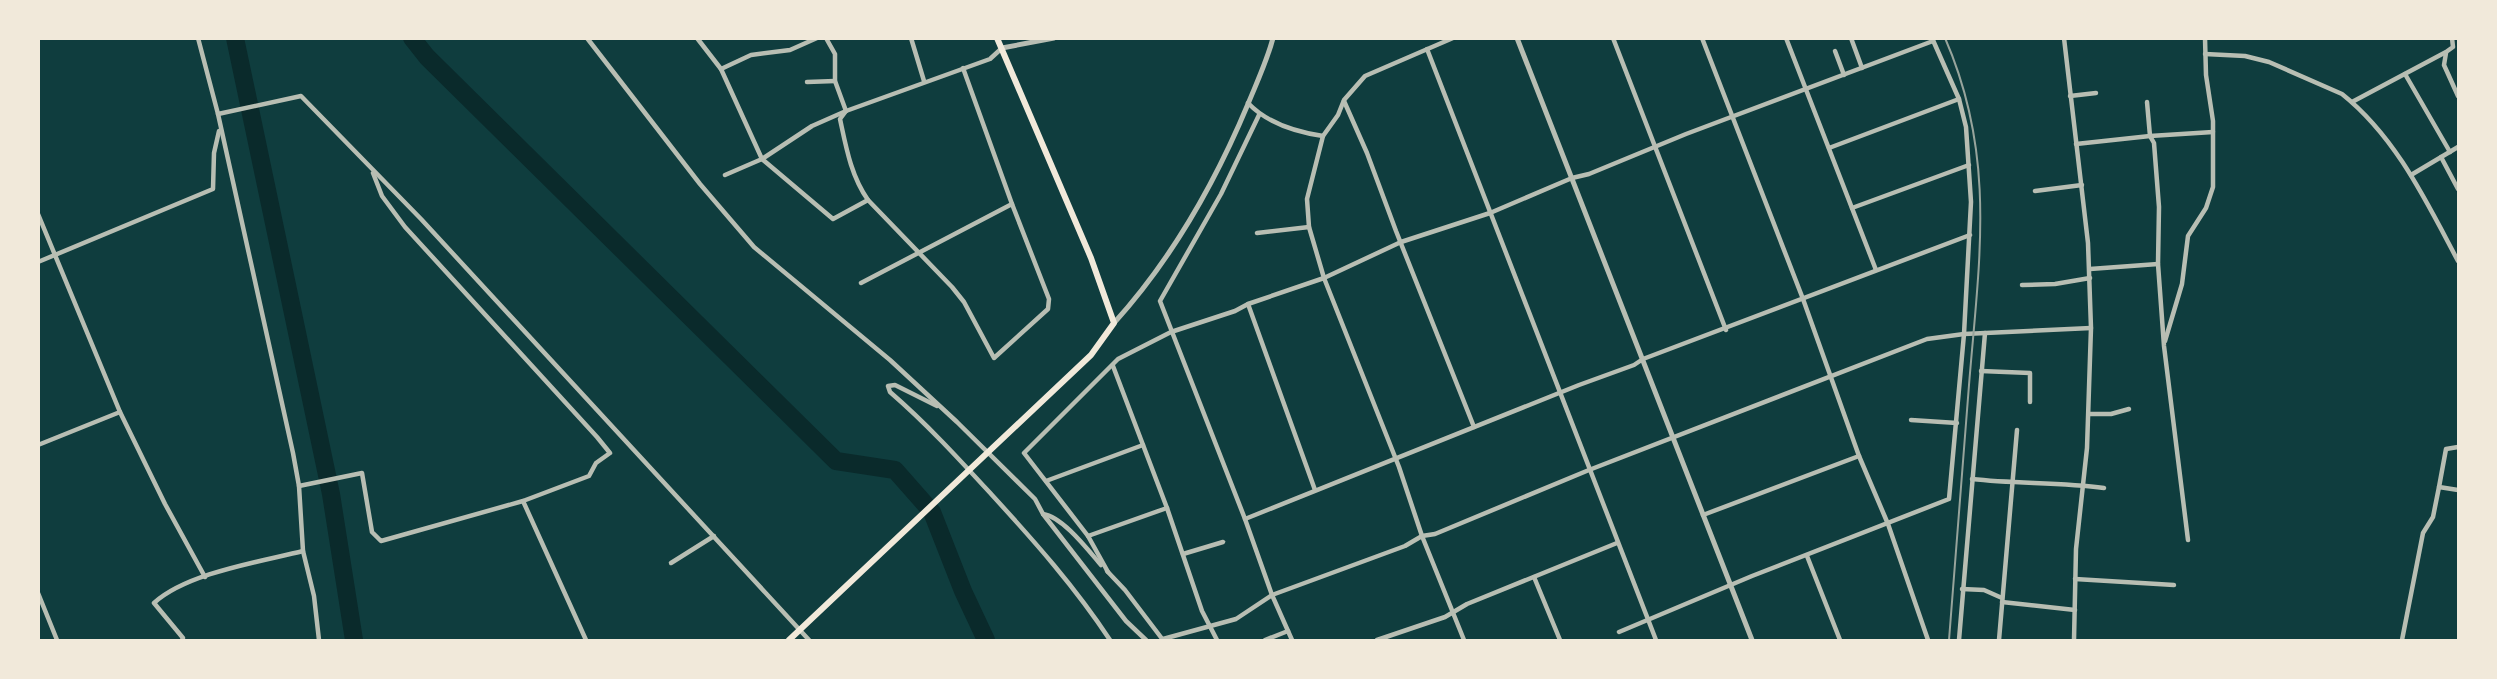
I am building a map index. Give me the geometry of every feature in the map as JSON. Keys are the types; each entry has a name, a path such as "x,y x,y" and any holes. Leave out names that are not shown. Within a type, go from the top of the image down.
{"main road":[{"path":"789,640 1091,355 1114,323 1091,258 998,38"}],"street":[{"path":"198,38 218,114 299,486 303,551 314,596 319,640"},
{"path":"587,38 700,184 754,247 890,360 1035,499 1042,514 1126,621 1146,640"},
{"path":"697,38 721,69 762,159 833,219 868,200"},
{"path":"721,69 751,55 790,50 817,38"},
{"path":"826,38 835,54 835,81 846,111"},
{"path":"911,38 925,81"},
{"path":"725,175 762,159 812,126 846,111 990,59 1002,48 1054,38"},
{"path":"1114,323 1139,295 1189,223 1235,135 1273,38"},
{"path":"1453,38 1365,76 1344,100 1338,115 1323,136 1307,199 1309,227 1324,278 1464,640"},
{"path":"1517,38 1752,640"},
{"path":"1613,38 1726,330"},
{"path":"1702,38 1803,299 1859,456 1888,524 1928,640"},
{"path":"1786,38 1876,271"},
{"path":"1851,38 1862,68"},
{"path":"2064,38 2090,269 2091,328 2089,414 2075,579 2074,640"},
{"path":"2164,346 2182,284 2188,236 2206,208 2213,187 2213,132 2205,38"},
{"path":"2352,102 2456,46 2452,38"},
{"path":"1108,572 1088,536 1024,453 1118,359 1171,332 1324,278 1401,242 1490,213 1572,178 1589,174 1932,40 1959,99 1969,147 1970,235 1949,499 1619,632"},
{"path":"1427,49 1656,640"},
{"path":"1835,51 1844,75"},
{"path":"2446,52 2444,65 2459,96"},
{"path":"2205,54 2245,56 2269,62 2342,94 2352,102 2390,143 2459,261"},
{"path":"846,111 840,119 852,169 868,200 964,302 994,358 1048,309 1049,299 963,68"},
{"path":"2405,74 2449,152"},
{"path":"807,82 835,81"},
{"path":"2070,96 2096,93"},
{"path":"218,114 301,96 421,219 809,640"},
{"path":"1829,148 1959,99"},
{"path":"1344,100 1474,427"},
{"path":"2147,102 2150,136 2154,144 2159,207 2158,264 2164,346 2188,540"},
{"path":"1248,103 1259,115 1296,130 1323,136"},
{"path":"1259,115 1221,194 1160,301 1272,595 1292,640"},
{"path":"38,262 214,189 214,153 220,127"},
{"path":"2077,144 2213,132"},
{"path":"2411,175 2459,147"},
{"path":"2441,157 2459,189"},
{"path":"1852,208 1969,165"},
{"path":"299,486 362,473 372,532 380,541 523,501 589,476 596,463 610,453 405,227 382,196 372,170"},
{"path":"2035,191 2082,184"},
{"path":"861,283 1012,204"},
{"path":"38,214 120,412 205,576"},
{"path":"1257,233 1309,227"},
{"path":"1245,519 1634,365 1643,359 1726,330 1970,235"},
{"path":"2090,269 2158,264"},
{"path":"2022,285 2055,285 2090,278"},
{"path":"1248,304 1315,490"},
{"path":"1042,514 1051,515 1075,536 1125,590 1163,640 1236,619 1272,595 1405,546 1422,536 1435,534 1589,470 1927,339 1964,334 2091,328"},
{"path":"1959,640 1985,333"},
{"path":"1113,366 1167,508 1202,611 1217,640"},
{"path":"1981,371 2030,373 2030,402"},
{"path":"941,407 895,385 888,386 890,393 925,422 1048,555 1110,640"},
{"path":"2089,414 2111,414 2129,409"},
{"path":"38,445 120,412"},
{"path":"1911,420 1957,423"},
{"path":"1999,640 2017,430"},
{"path":"1046,481 1143,445"},
{"path":"2402,640 2423,533 2433,517 2446,449 2459,446"},
{"path":"1703,515 1859,456"},
{"path":"1972,479 2012,484 2104,488"},
{"path":"2440,487 2459,490"},
{"path":"523,501 586,640"},
{"path":"1088,536 1167,508"},
{"path":"671,563 715,536"},
{"path":"1183,554 1223,542"},
{"path":"1377,640 1445,617 1453,610 1617,542"},
{"path":"182,640 155,603 166,593 205,576 303,551"},
{"path":"1807,556 1840,640"},
{"path":"1534,577 1560,640"},
{"path":"2075,579 2174,585"},
{"path":"1962,589 1984,590 2002,600 2074,610"},
{"path":"38,593 57,640"},
{"path":"1265,640 1288,631"}],"waterway":[{"path":"235,38 331,494 354,640"},
{"path":"412,38 427,57 836,461 895,470 932,512 963,591 986,640"}],"tram line":[{"path":"1945,38 1961,82 1972,125 1980,210 1977,295 1949,640"}]}
